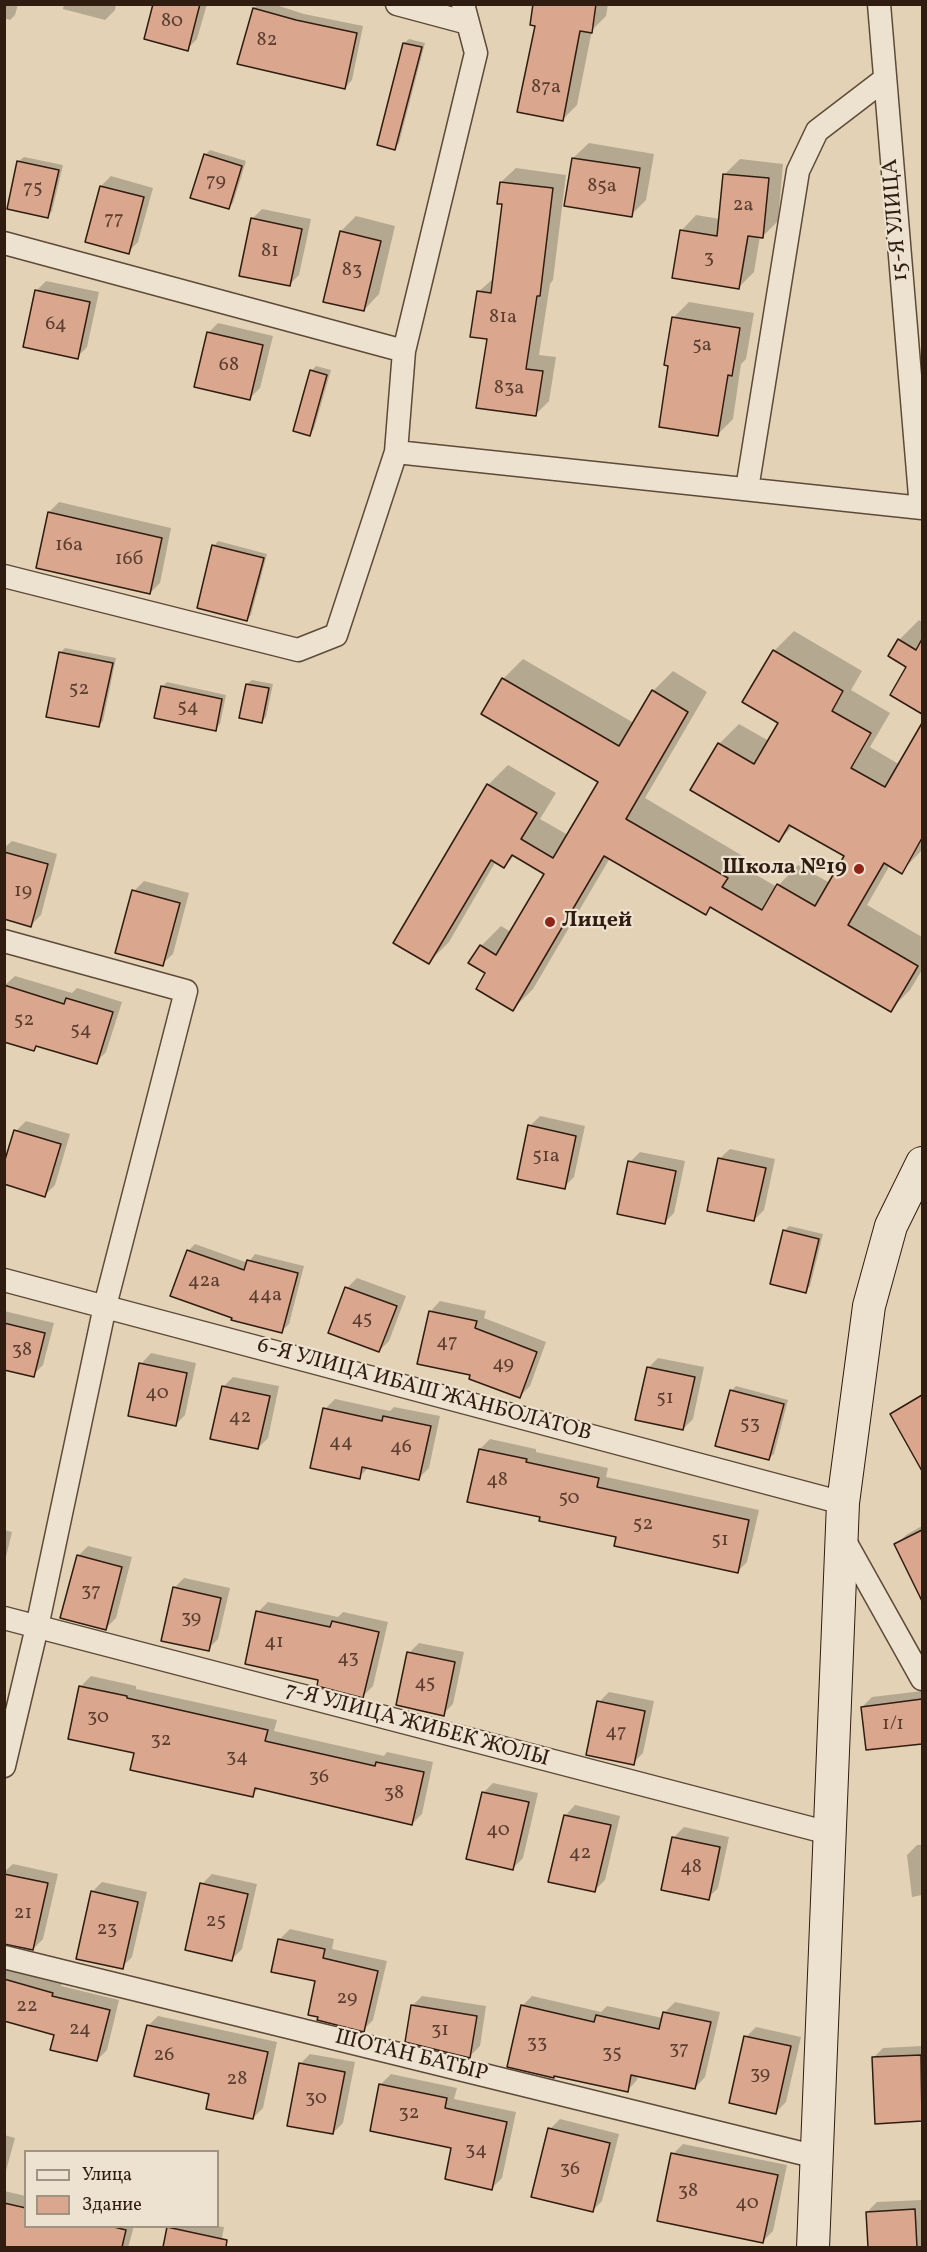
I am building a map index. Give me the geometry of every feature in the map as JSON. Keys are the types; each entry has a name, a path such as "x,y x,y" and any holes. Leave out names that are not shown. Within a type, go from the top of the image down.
{"street":[{"path":"4,576 298,650 336,635 396,452 404,351 476,53 466,14 397,4"},
{"name":"15-Я УЛИЦА","path":"879,4 922,508"},
{"path":"747,489 798,171 818,131 885,79"},
{"path":"4,243 404,351"},
{"path":"396,452 922,508"},
{"path":"4,941 186,991 105,1306 37,1627 4,1766"},
{"path":"813,2247 842,1518 869,1306 891,1226 922,1163"},
{"name":"6-Я УЛИЦА ИБАШ ЖАНБОЛАТОВ","path":"4,1280 105,1306 842,1518"},
{"path":"842,1518 922,1679"},
{"name":"7-Я УЛИЦА ЖИБЕК ЖОЛЫ","path":"4,1618 829,1833"},
{"name":"ШОТАН БАТЫР","path":"4,1957 817,2157"}],"building":[{"path":"153,4 200,4 188,51 144,39"},
{"path":"533,4 596,4 592,33 580,31 563,121 517,112 535,26 530,25"},
{"path":"253,8 357,33 345,89 237,64"},
{"path":"403,43 422,47 395,150 377,145"},
{"path":"204,154 242,166 229,209 190,198"},
{"path":"572,158 640,168 632,217 564,206"},
{"path":"17,161 59,170 48,218 7,209"},
{"path":"723,174 769,178 763,238 748,236 739,289 672,278 680,230 717,236"},
{"path":"500,182 553,188 540,296 537,296 526,369 543,371 536,416 476,408 487,339 470,337 477,291 491,293 502,204 497,204"},
{"path":"100,186 144,197 129,254 85,242"},
{"path":"251,218 302,229 290,286 239,276"},
{"path":"340,231 381,241 364,311 323,302"},
{"path":"35,290 90,302 78,359 23,347"},
{"path":"672,317 740,328 732,376 728,375 718,436 659,427 668,366 664,365"},
{"path":"207,332 263,345 250,400 194,387"},
{"path":"310,370 327,375 310,436 293,431"},
{"path":"48,512 162,538 150,594 36,568"},
{"path":"212,545 264,558 247,621 197,608"},
{"path":"898,639 916,650 922,639 922,714 890,695 906,667 888,656"},
{"path":"773,650 843,691 832,711 871,733 851,768 885,787 922,723 922,838 902,874 884,863 848,925 918,966 891,1012 710,907 706,915 604,856 513,1011 476,989 485,973 468,963 480,945 496,955 544,874 512,855 504,868 491,860 429,964 393,943 487,784 537,813 521,839 553,858 598,782 481,714 502,678 619,746 652,690 688,712 626,819 728,878 722,887 762,910 777,884 815,906 844,856 789,825 779,842 690,790 718,743 754,764 778,723 742,702"},
{"path":"59,652 113,663 99,727 46,717"},
{"path":"246,684 269,688 262,723 239,718"},
{"path":"161,686 222,699 216,731 154,718"},
{"path":"4,852 48,864 31,927 4,919"},
{"path":"132,890 180,903 163,966 115,953"},
{"path":"4,985 64,1004 66,998 113,1012 97,1064 36,1046 34,1051 4,1042"},
{"path":"528,1125 576,1136 565,1189 517,1179"},
{"path":"14,1130 61,1144 45,1197 4,1184 4,1163"},
{"path":"718,1158 766,1168 754,1221 707,1211"},
{"path":"628,1161 676,1171 665,1224 617,1214"},
{"path":"783,1230 819,1239 806,1293 770,1284"},
{"path":"187,1250 244,1270 247,1260 298,1273 282,1333 231,1320 232,1318 170,1296"},
{"path":"345,1287 397,1306 379,1352 328,1333"},
{"path":"429,1311 477,1321 475,1328 537,1352 520,1398 469,1379 470,1375 417,1364"},
{"path":"4,1323 45,1333 34,1377 4,1370"},
{"path":"139,1363 187,1373 176,1426 128,1416"},
{"path":"647,1367 695,1377 683,1430 635,1420"},
{"path":"222,1386 270,1396 258,1449 210,1439"},
{"path":"730,1390 784,1404 769,1460 715,1446"},
{"path":"922,1395 922,1471 890,1414"},
{"path":"323,1408 382,1421 383,1416 431,1426 419,1480 362,1467 360,1479 310,1468"},
{"path":"479,1449 599,1478 597,1487 749,1520 738,1573 614,1546 616,1537 539,1521 540,1517 467,1502"},
{"path":"922,1530 922,1601 894,1544"},
{"path":"77,1555 122,1567 106,1630 60,1618"},
{"path":"173,1587 221,1598 209,1651 161,1641"},
{"path":"256,1611 330,1627 332,1621 379,1632 363,1698 317,1686 318,1680 245,1664"},
{"path":"407,1652 455,1662 444,1716 396,1705"},
{"path":"79,1686 268,1730 265,1741 375,1766 376,1762 424,1772 412,1825 255,1788 253,1797 130,1770 134,1753 68,1739"},
{"path":"922,1699 922,1744 866,1750 861,1707"},
{"path":"597,1701 645,1711 634,1765 586,1755"},
{"path":"482,1792 529,1802 513,1870 466,1859"},
{"path":"564,1815 611,1825 595,1892 548,1882"},
{"path":"672,1837 720,1847 709,1900 661,1890"},
{"path":"4,1874 48,1883 33,1950 4,1944"},
{"path":"200,1883 248,1894 232,1961 185,1950"},
{"path":"91,1891 138,1902 123,1969 76,1959"},
{"path":"278,1939 325,1949 323,1958 378,1971 364,2032 317,2020 318,2017 308,2015 315,1981 271,1972"},
{"path":"4,1979 53,1993 52,1996 110,2010 97,2061 50,2050 54,2035 4,2021"},
{"path":"411,2005 477,2016 470,2058 405,2042"},
{"path":"521,2005 594,2022 596,2015 659,2029 663,2012 711,2022 695,2089 631,2075 628,2092 507,2067"},
{"path":"147,2025 268,2052 253,2119 206,2109 209,2094 134,2076"},
{"path":"744,2036 791,2046 776,2114 729,2103"},
{"path":"921,2055 922,2121 875,2124 872,2057"},
{"path":"299,2063 345,2072 333,2134 287,2126"},
{"path":"379,2084 447,2098 445,2108 507,2122 492,2190 445,2179 451,2148 370,2131"},
{"path":"548,2128 610,2143 593,2212 531,2197"},
{"path":"671,2153 778,2175 763,2243 657,2221"},
{"path":"4,2203 24,2208 24,2228 118,2228 126,2230 122,2247 4,2247"},
{"path":"915,2209 917,2247 868,2247 866,2212"},
{"path":"167,2228 227,2240 226,2247 163,2247"}],"place":[{"name":"Школа №19","path":"859,869"},
{"name":"Лицей","path":"550,922"}]}
